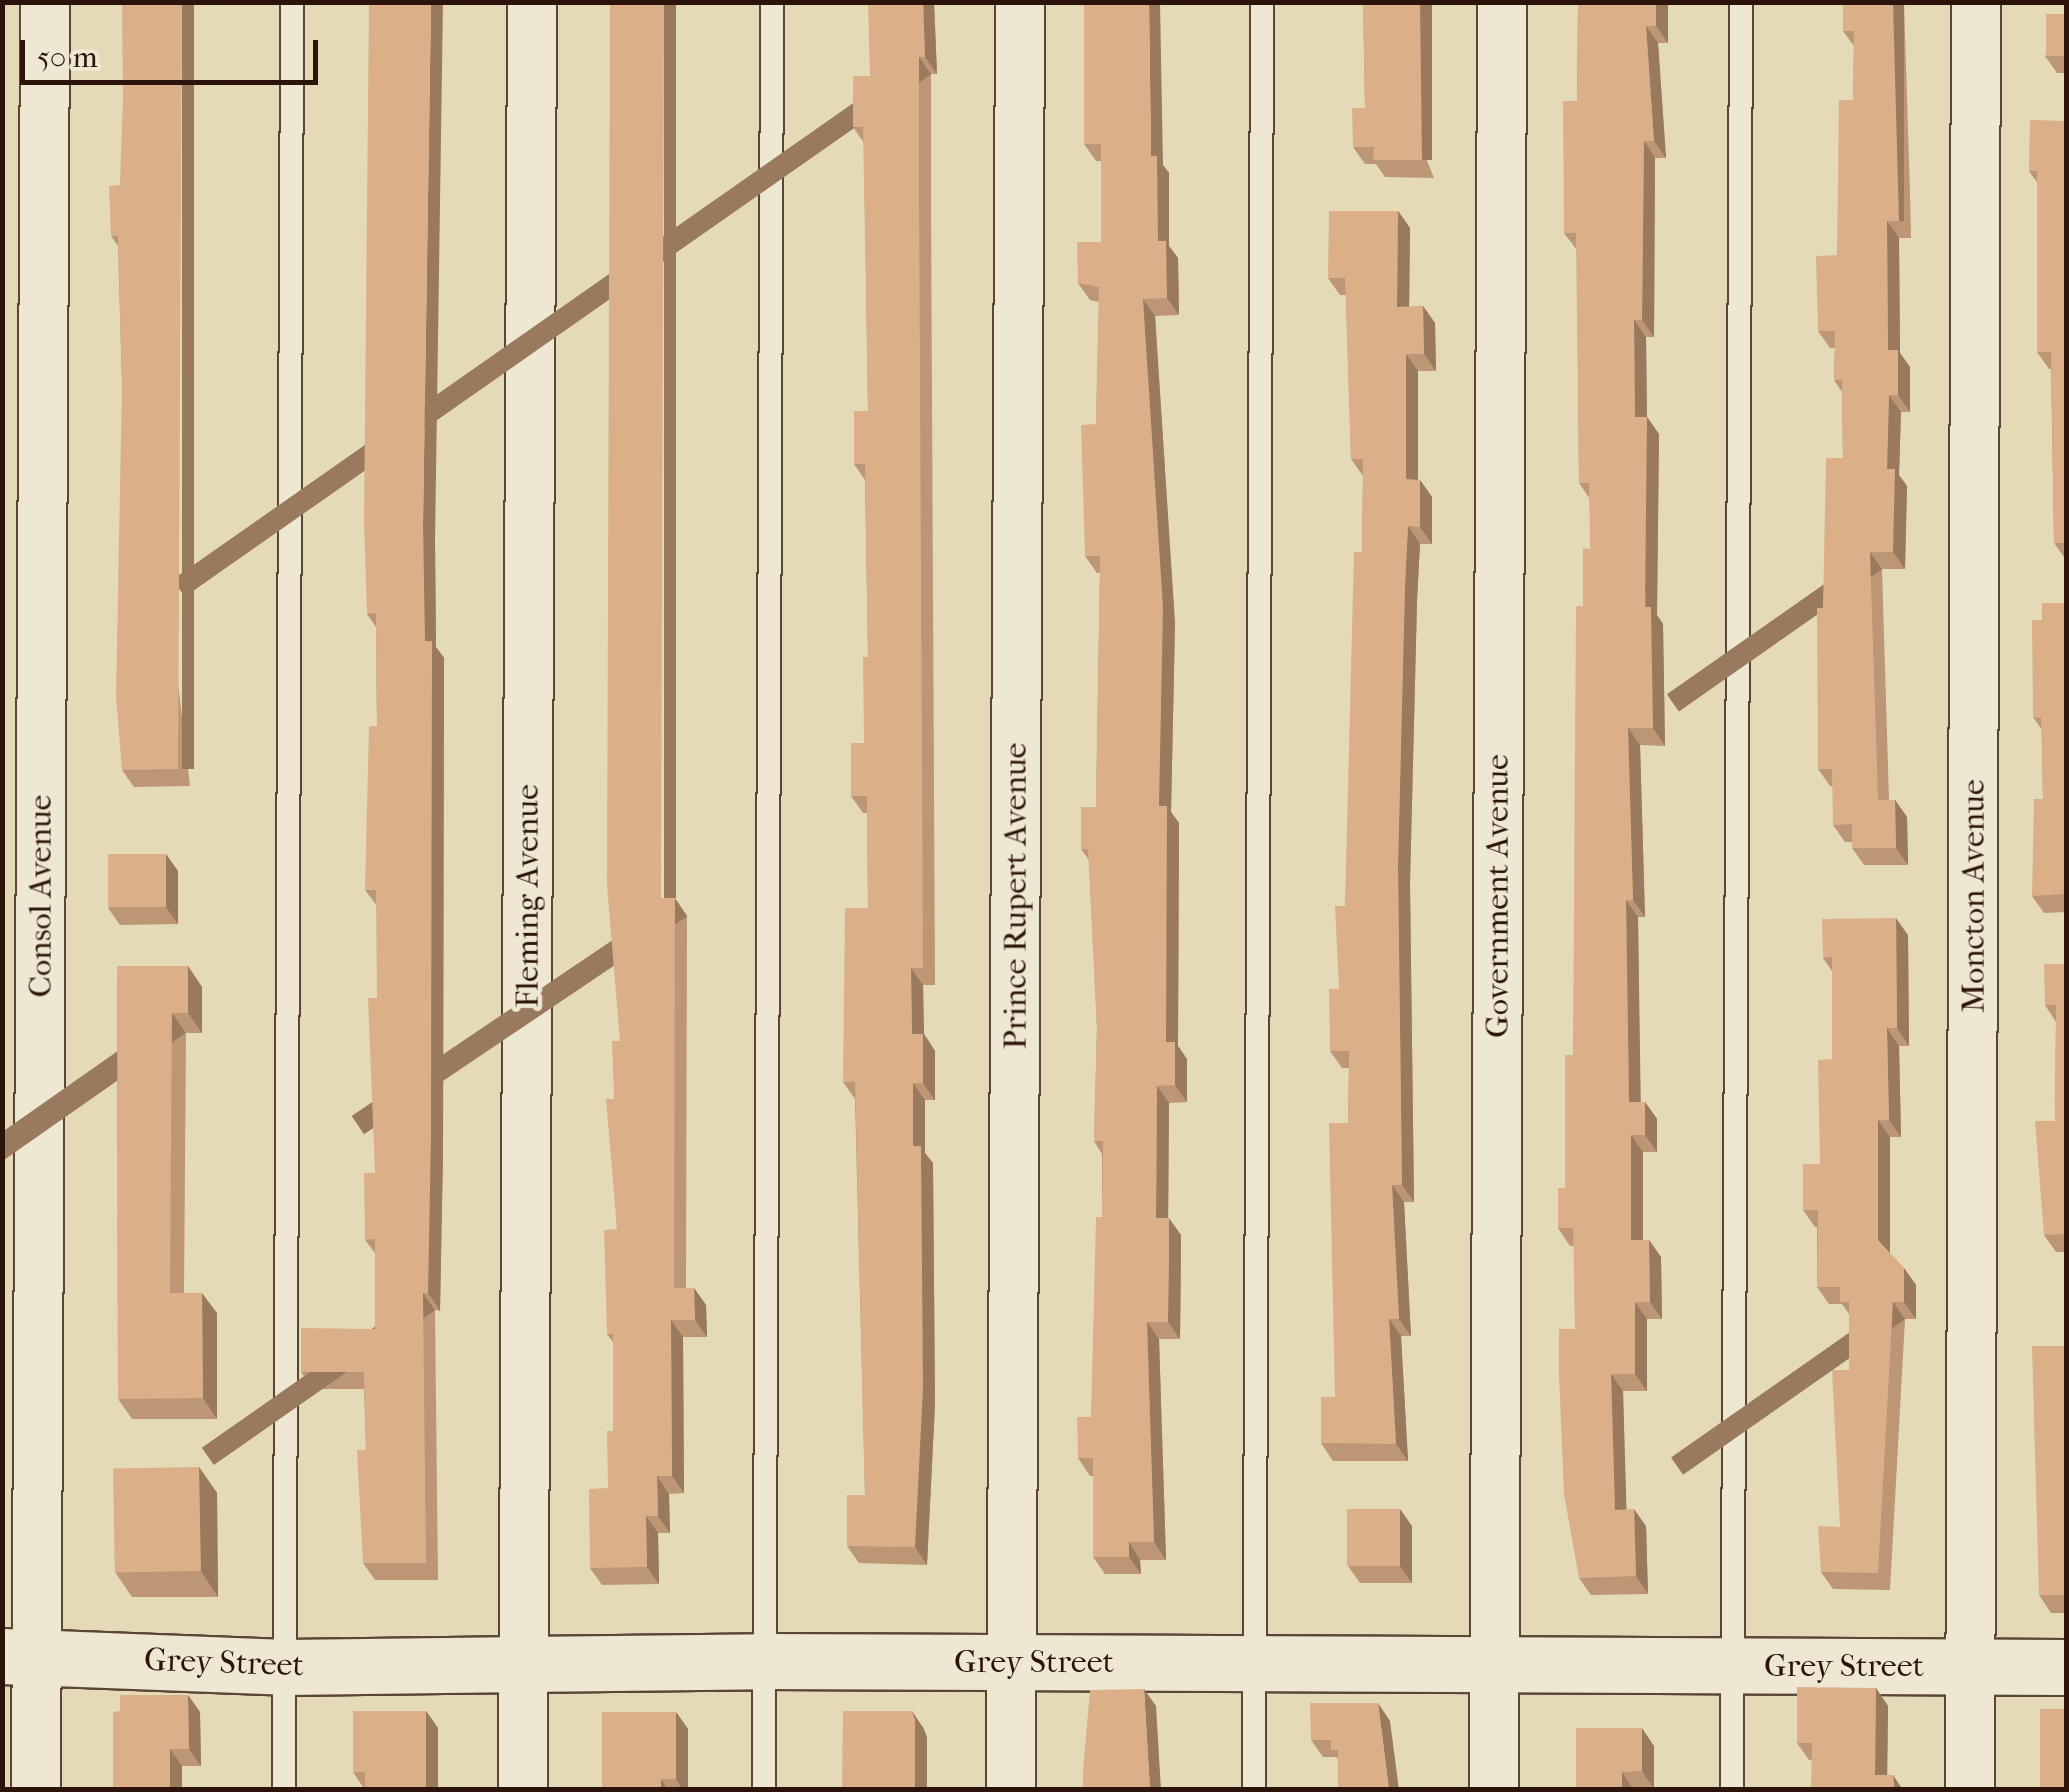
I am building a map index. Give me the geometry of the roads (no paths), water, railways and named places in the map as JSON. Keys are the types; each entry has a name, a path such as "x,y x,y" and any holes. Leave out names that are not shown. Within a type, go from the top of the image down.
{"street":[{"name":"Consol Avenue","path":"36,1790 20,1655 46,2"},
{"name":"Fleming Avenue","path":"523,1790 532,2"},
{"name":"Prince Rupert Avenue","path":"1011,1790 1020,2"},
{"name":"Government Avenue","path":"1494,1790 1502,2"},
{"name":"Moncton Avenue","path":"1970,1790 1976,2"},
{"name":"Grey Street","path":"20,1655 285,1667 765,1661 2066,1667"}],"lane":[{"path":"284,1790 292,2"},
{"path":"764,1790 772,2"},
{"path":"1254,1790 1262,2"},
{"path":"1732,1790 1741,2"}]}
